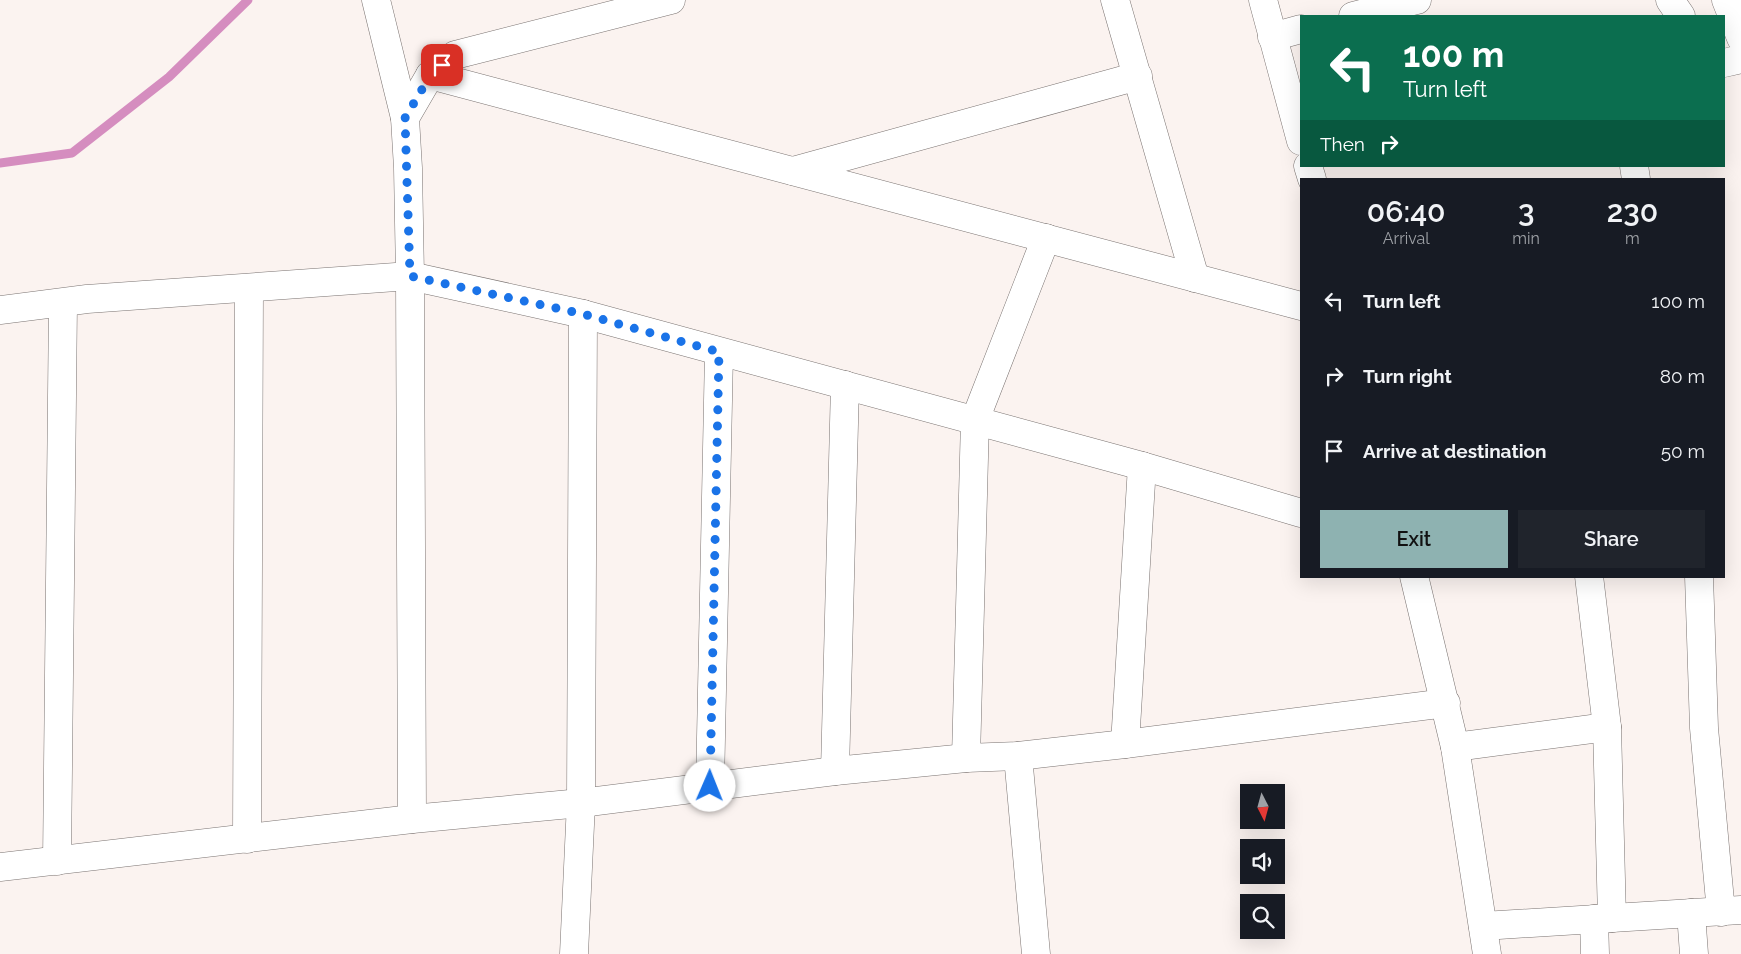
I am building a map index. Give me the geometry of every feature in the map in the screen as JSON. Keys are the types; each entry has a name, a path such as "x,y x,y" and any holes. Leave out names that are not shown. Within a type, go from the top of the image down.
{"street":[{"path":"376,0 405,118 410,276 412,819"},
{"path":"405,118 430,76 455,55 671,0"},
{"path":"1116,0 1194,278"},
{"path":"1263,0 1300,137"},
{"path":"1357,15 1417,0"},
{"path":"1670,0 1680,15"},
{"path":"1726,0 1741,38"},
{"path":"1272,37 1300,30"},
{"path":"1725,63 1741,59"},
{"path":"430,76 1300,306"},
{"path":"793,171 1138,76"},
{"path":"966,758 975,420 1046,238"},
{"path":"0,310 87,299 410,276 583,314 1142,466 1300,513"},
{"path":"247,839 249,288"},
{"path":"57,861 63,303"},
{"path":"574,954 581,803 583,314"},
{"path":"710,786 719,352"},
{"path":"834,771 845,385"},
{"path":"1125,744 1142,466"},
{"path":"1415,578 1455,746 1487,954"},
{"path":"1589,578 1607,727 1603,919 1595,954"},
{"path":"1483,926 1731,911 1704,728 1699,578"},
{"path":"0,867 412,819 581,803 834,771 966,758 1018,756 1125,744 1446,703"},
{"path":"1455,746 1607,727"},
{"path":"1018,756 1036,954"},
{"path":"1691,913 1694,954"}],"waterway":[{"path":"0,163 72,153 169,77 248,0"}],"route":[{"path":"442,65 430,76 405,118 410,276 583,314 719,352 710,786"}]}
